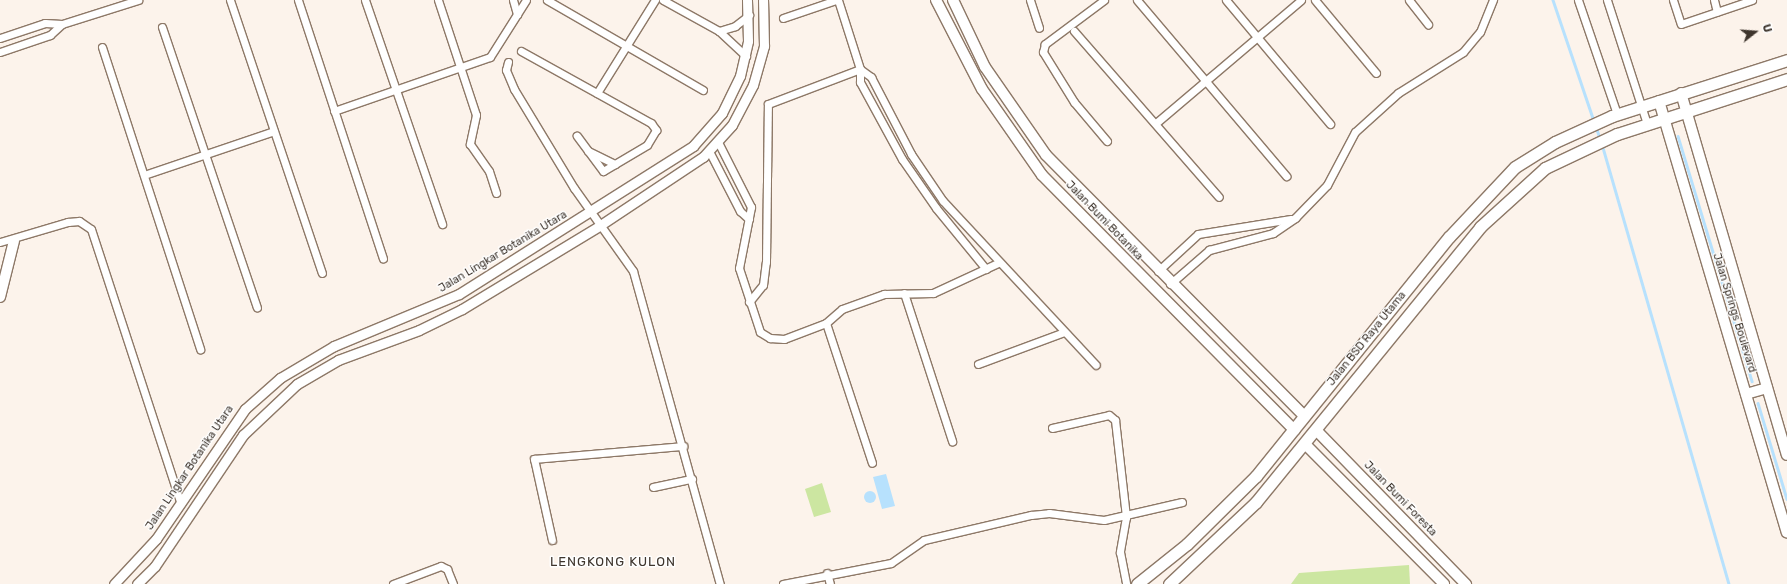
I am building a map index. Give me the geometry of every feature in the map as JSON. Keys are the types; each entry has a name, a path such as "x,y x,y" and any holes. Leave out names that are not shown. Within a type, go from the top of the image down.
{"main road":[{"name":"Jalan Bumi Botanika","path":"936,0 982,89 1021,149 1075,210 1294,430"},
{"name":"Jalan Bumi Botanika","path":"953,0 985,67 1033,139 1170,284 1304,416"},
{"name":"Jalan BSD Raya Utama","path":"1137,584 1218,516 1294,430 1487,194 1533,155 1577,131 1614,115 1787,60"},
{"name":"Jalan BSD Raya Utama","path":"1169,584 1227,533 1306,446 1480,227 1545,168 1581,149 1617,134 1787,79"},
{"name":"Jalan Springs Boulevard","path":"1681,93 1787,455"},
{"name":"Jalan Springs Boulevard","path":"1659,101 1787,532"},
{"path":"1021,149 1033,139"},
{"path":"0,297 14,241"},
{"path":"1746,394 1767,388"},
{"name":"Jalan Bumi Foresta","path":"1317,431 1466,584"},
{"path":"1306,446 1444,584"}],"street":[{"path":"0,38 45,23 62,24 138,0"},
{"path":"230,0 322,273"},
{"path":"298,0 383,258"},
{"path":"365,0 442,224"},
{"path":"438,0 477,121 470,144 489,171 496,192"},
{"path":"513,0 517,14"},
{"path":"334,111 490,58 526,0"},
{"path":"547,0 703,90"},
{"path":"597,93 655,0"},
{"path":"664,0 718,31 746,56"},
{"name":"Jalan Lingkar Botanika Utara","path":"114,584 156,539 181,504 228,430 269,386 315,355 414,315 459,294 677,158 700,139 722,113 746,56 749,15 746,0"},
{"path":"137,584 155,566 243,435 270,406 321,368 419,330 462,309 599,226 688,169 709,151 718,142 740,113 758,69 765,30 763,0"},
{"path":"783,18 837,0 860,69 860,82 902,158 936,208 986,269"},
{"path":"1030,0 1039,28"},
{"path":"1104,0 1045,44 1043,52 1074,102 1107,141"},
{"path":"1137,0 1286,176"},
{"path":"1226,0 1330,124"},
{"path":"1156,123 1301,0"},
{"path":"1315,0 1376,73"},
{"path":"1409,0 1428,24"},
{"path":"1170,284 1209,250 1273,232 1295,218 1327,185 1355,132 1403,89 1463,52 1480,32 1493,0"},
{"path":"1578,0 1614,115"},
{"path":"1607,0 1647,124"},
{"path":"1673,0 1681,24 1752,0"},
{"path":"1714,0 1717,12"},
{"path":"718,31 735,26 749,15"},
{"path":"0,52 50,35 62,24"},
{"path":"162,28 257,307"},
{"path":"21,31 25,44"},
{"path":"1074,31 1156,123 1219,197"},
{"path":"102,47 200,349"},
{"path":"521,51 651,123 656,130 647,145 603,172 577,136"},
{"path":"508,62 506,70 514,89 599,226 633,271 683,446 720,584"},
{"path":"860,69 871,77 911,154 943,201 998,263 1096,365"},
{"path":"749,302 763,285 766,262 768,104 860,69"},
{"path":"144,176 274,131"},
{"path":"718,142 751,207 739,268 760,332 770,338 784,339 826,323 842,309 884,294 933,293 998,263"},
{"path":"587,150 615,164"},
{"path":"709,151 740,211 749,219"},
{"path":"1158,271 1198,234 1295,218"},
{"path":"0,242 14,241 68,222 79,221 91,229 181,504"},
{"path":"904,293 952,441"},
{"path":"414,315 419,330"},
{"path":"826,323 872,463"},
{"path":"978,364 1064,332"},
{"path":"1052,428 1113,417 1126,517 1120,552 1126,584"},
{"path":"552,540 534,459 683,446"},
{"path":"653,488 692,479"},
{"path":"783,584 827,573 891,563 924,540 1031,515 1049,513 1104,520 1126,517 1182,502"},
{"path":"393,584 441,566 448,569 453,584"},
{"path":"827,573 830,584"}],"green space":[{"path":"822,483 831,512 814,517 805,489"},
{"path":"1409,565 1410,584 1291,584 1299,573"}],"water":[{"path":"886,474 895,506 882,509 873,477"},
{"path":"868,491 872,491 876,497 872,503 868,503 864,499 864,495"}],"waterway":[{"path":"1553,0 1594,121"},
{"path":"1596,127 1600,138"},
{"path":"1678,136 1752,381"},
{"path":"1602,144 1729,584"},
{"path":"1758,403 1787,499"}],"district":[{"name":"LENGKONG KULON","path":"613,562"}]}
